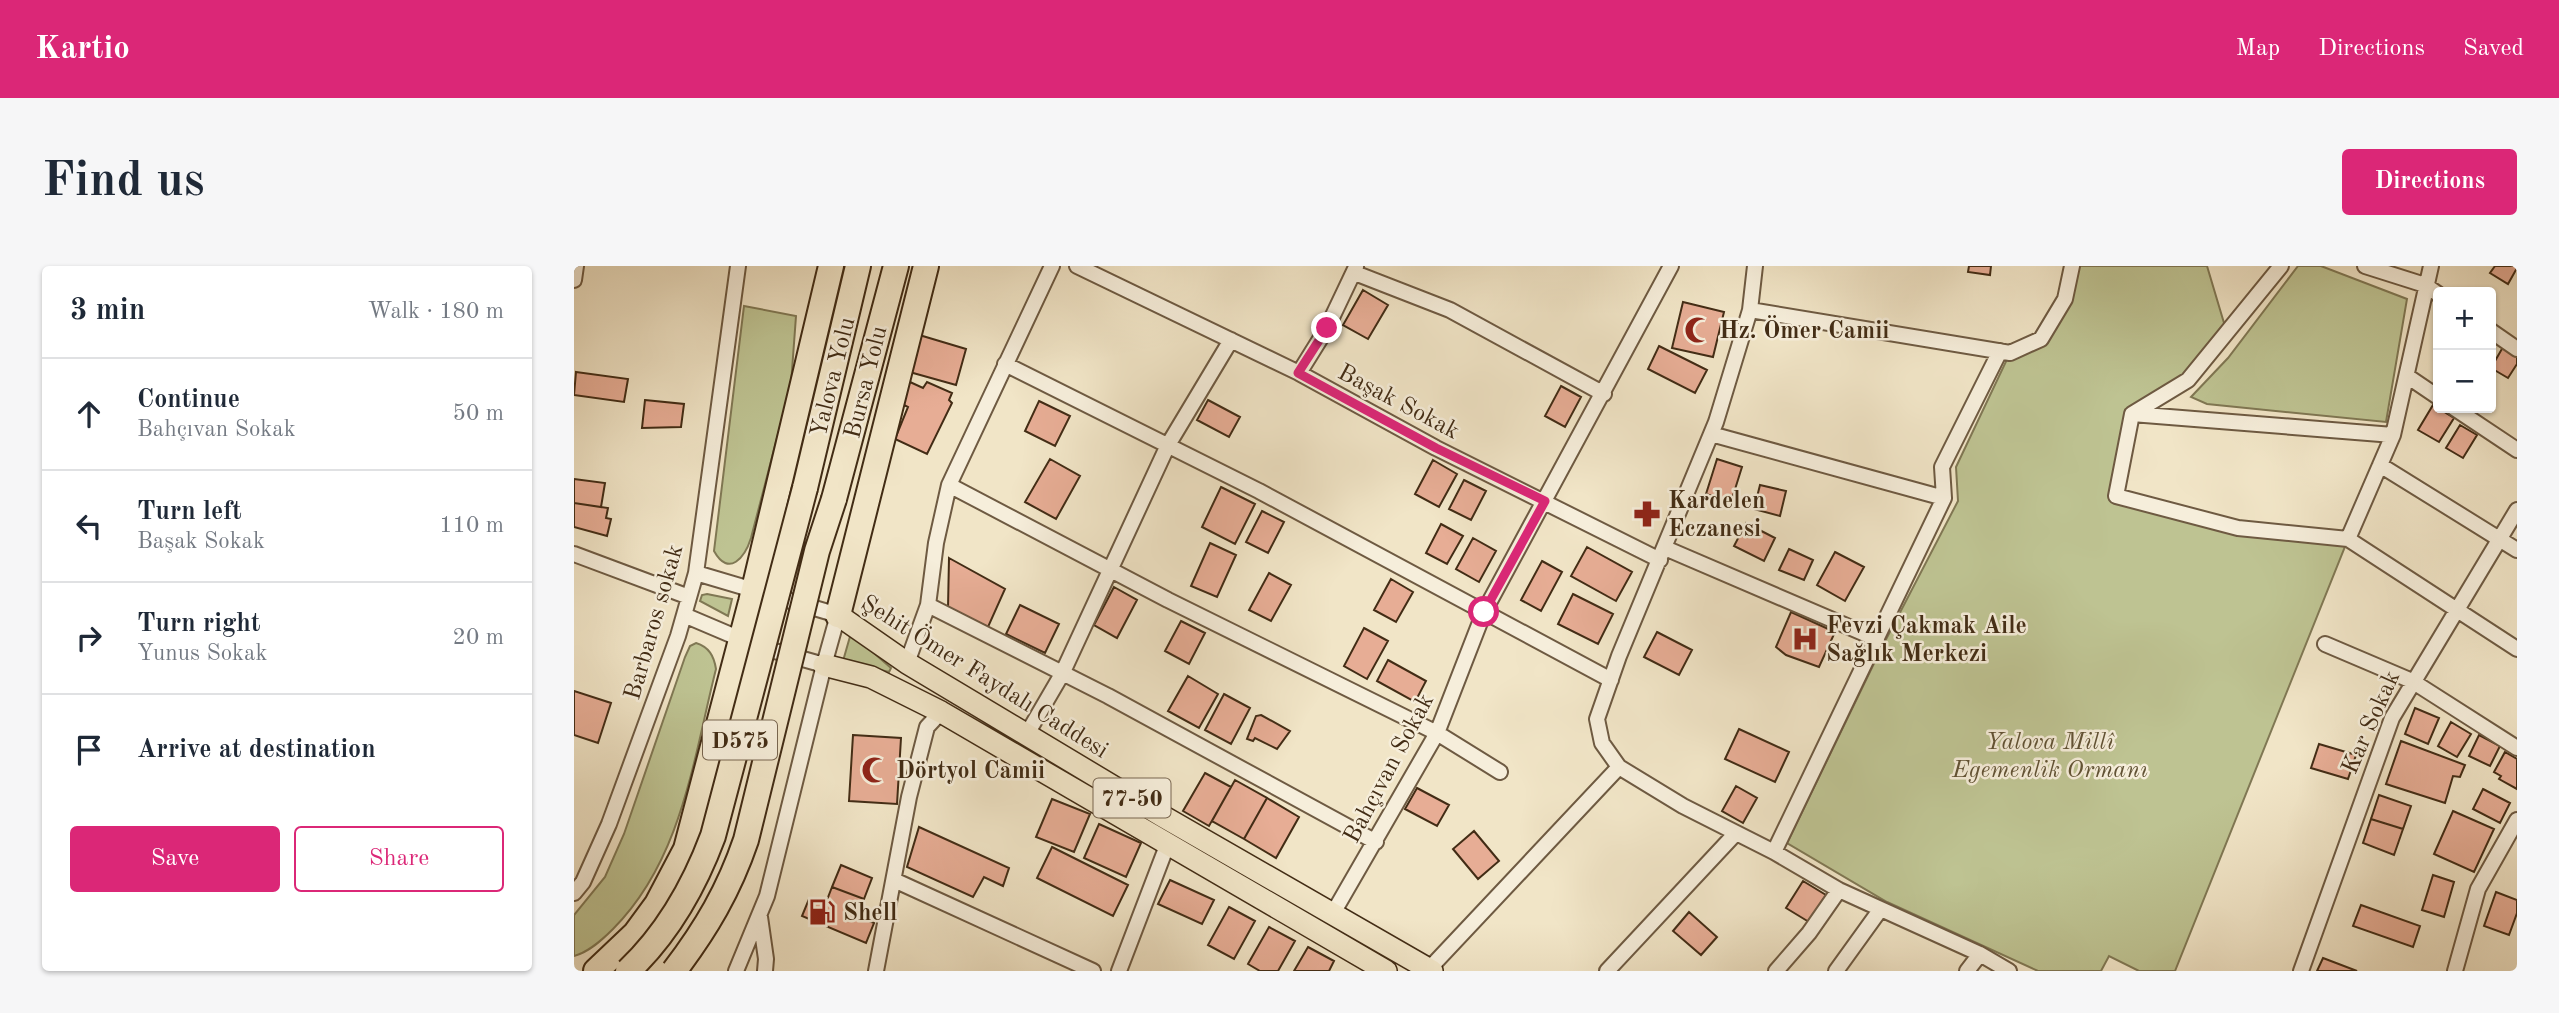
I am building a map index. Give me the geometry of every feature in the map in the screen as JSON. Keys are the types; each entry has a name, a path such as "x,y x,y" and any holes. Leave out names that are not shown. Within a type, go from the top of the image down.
{"highway":[{"path":"596,971 635,934 675,874 696,818 831,266"},
{"name":"Yalova Yolu","path":"628,971 659,938 691,888 713,836 805,488 858,266"},
{"name":"Bursa Yolu","path":"674,971 712,920 733,878 746,840 817,551 834,499 896,266"},
{"path":"838,615 926,266"}],"main road":[{"name":"Şehit Ömer Faydalı Caddesi","path":"838,615 907,663 1332,915 1430,970"},
{"name":"Şehit Ömer Faydalı Caddesi","path":"824,665 870,677 941,712 1168,843 1364,965 1386,971"}],"street":[{"path":"574,280 576,266"},
{"name":"Barbaros sokak","path":"574,893 583,882 609,824 678,636 696,573 738,266"},
{"path":"907,663 928,606 936,543 949,485 1052,266"},
{"name":"Başak Sokak","path":"1077,266 1298,373 1436,448 1545,501 1663,554 1877,639"},
{"name":"Bahçıvan Sokak","path":"1332,915 1437,733 1484,612 1671,266"},
{"path":"1755,266 1750,310 1711,434 1597,719 1602,743 1619,767 1683,806 1774,852 1880,911 1980,954 2009,971"},
{"path":"1750,310 2010,353 2041,339 2066,299 2072,266"},
{"path":"2281,266 2188,380 2132,414 2116,496 2238,528 2348,539 2517,649"},
{"path":"2365,266 2426,285 2433,290"},
{"path":"2348,539 2393,435 2431,266"},
{"path":"1298,373 1327,328 1355,270 1450,310 1604,394"},
{"path":"2496,334 2517,349"},
{"path":"1027,734 1062,674 1168,445 1231,340"},
{"path":"1774,852 1944,498 1942,467 2000,351"},
{"path":"1005,364 1168,445 1611,680"},
{"path":"2407,376 2433,394"},
{"path":"2462,413 2517,450"},
{"path":"2132,414 2393,435"},
{"path":"1711,434 1944,498"},
{"path":"2380,465 2517,550"},
{"path":"949,485 1113,568 1168,600 1437,733 1500,772"},
{"name":"Kar Sokak","path":"2301,971 2392,718 2517,510"},
{"path":"574,554 689,597"},
{"path":"696,573 838,615 778,860 760,917 736,971"},
{"path":"928,606 1062,674 1376,842"},
{"path":"684,615 741,639 824,665"},
{"path":"2325,644 2412,681 2517,748"},
{"path":"876,971 909,797 927,727 941,712"},
{"path":"1430,970 1619,767"},
{"path":"2455,971 2478,889 2517,820"},
{"path":"1606,971 1737,833"},
{"path":"1119,971 1168,843"},
{"path":"894,880 1093,971"},
{"path":"1776,971 1809,933 1839,890"},
{"path":"1836,971 1880,911"},
{"path":"760,917 766,959 765,971"},
{"path":"1968,971 1980,954"}],"green space":[{"name":"Yalova Millî Egemenlik Ormanı","path":"2072,266 2207,266 2227,333 2188,380 2132,414 2116,495 2238,528 2348,539 2175,971 2139,971 2109,956 2101,971 2038,971 1887,902 1787,843 1881,649 1958,501 1956,467 2010,353 2041,339"},
{"path":"2298,266 2321,266 2407,299 2386,422 2207,404 2191,397 2228,358"},
{"path":"744,306 796,316 791,384 751,538 741,558 731,564 725,563 714,551"},
{"path":"702,595 732,599 728,616 700,601"},
{"path":"851,633 891,668 889,672 843,661"},
{"path":"696,643 710,653 716,669 682,807 670,840 655,872 636,902 600,941 574,956 574,915 605,877 624,834 685,657 690,646"}],"building":[{"path":"1969,266 1991,266 1990,275 1968,272"},
{"path":"2495,266 2517,266 2508,284 2490,273"},
{"path":"1363,290 1388,305 1368,339 1343,325"},
{"name":"Hz. Ömer Camii","path":"1683,302 1724,312 1713,357 1672,348"},
{"path":"916,334 966,349 956,385 906,371"},
{"path":"1659,346 1707,370 1695,393 1648,369"},
{"path":"2503,347 2517,355 2517,364 2508,378 2496,371 2496,359"},
{"path":"576,372 628,379 624,402 574,395"},
{"path":"910,382 923,388 927,382 952,393 949,400 952,403 927,454 895,439 908,407 900,403"},
{"path":"1561,386 1581,397 1565,427 1545,416"},
{"path":"645,400 684,404 681,427 642,428"},
{"path":"1208,400 1240,417 1229,437 1197,420"},
{"path":"1039,401 1070,416 1055,446 1025,431"},
{"path":"2433,405 2433,413 2446,413 2454,418 2439,442 2418,430"},
{"path":"2460,425 2477,435 2463,458 2446,448"},
{"path":"1050,459 1080,476 1056,519 1025,502"},
{"path":"1717,459 1742,467 1731,502 1706,494"},
{"path":"1433,460 1457,474 1439,507 1415,494"},
{"path":"574,479 605,483 601,507 574,503"},
{"path":"1464,480 1486,491 1471,520 1449,509"},
{"path":"1760,485 1786,491 1780,516 1754,509"},
{"path":"1221,487 1255,504 1235,544 1202,527"},
{"path":"574,503 608,508 606,518 611,519 607,536 574,527"},
{"path":"1262,511 1284,522 1268,553 1246,542"},
{"path":"1746,523 1775,538 1764,561 1734,546"},
{"path":"1441,524 1463,536 1447,564 1426,553"},
{"path":"1473,538 1496,551 1479,582 1456,569"},
{"path":"1210,543 1236,555 1217,597 1191,586"},
{"path":"1587,547 1632,572 1616,601 1571,576"},
{"path":"1789,549 1813,560 1804,580 1779,570"},
{"path":"1835,552 1864,567 1845,601 1817,585"},
{"path":"949,558 1005,589 988,627 948,608"},
{"path":"1542,561 1562,572 1541,611 1521,600"},
{"path":"1269,573 1291,585 1271,621 1249,610"},
{"path":"1391,579 1413,592 1396,622 1374,610"},
{"path":"1114,587 1137,600 1117,638 1094,625"},
{"path":"1573,594 1613,614 1598,644 1558,624"},
{"path":"1020,605 1059,624 1045,653 1006,634"},
{"name":"Fevzi Çakmak Aile Sağlık Merkezi","path":"1791,612 1835,632 1819,667 1786,655 1776,647"},
{"path":"1181,621 1205,633 1189,664 1165,651"},
{"path":"1364,628 1388,641 1367,679 1344,666"},
{"path":"1657,632 1692,650 1679,675 1644,657"},
{"path":"1388,660 1426,681 1415,702 1377,681"},
{"path":"1188,676 1218,694 1199,728 1168,711"},
{"path":"574,691 611,703 598,743 574,735"},
{"path":"1224,694 1250,708 1231,744 1205,730"},
{"path":"2415,708 2439,718 2428,744 2405,734"},
{"path":"1261,715 1290,731 1277,749 1255,738 1253,741 1247,739 1256,716"},
{"path":"2451,722 2471,734 2457,757 2438,746"},
{"path":"1739,729 1789,752 1775,782 1725,759"},
{"name":"Dörtyol Camii","path":"853,735 901,738 897,804 849,801"},
{"path":"2479,735 2500,746 2490,766 2469,756"},
{"path":"2401,741 2465,765 2460,777 2453,776 2445,803 2386,784"},
{"path":"2319,744 2356,755 2348,779 2311,768"},
{"path":"2505,752 2517,759 2517,789 2499,779 2501,776 2494,772"},
{"path":"1205,773 1231,787 1209,826 1183,811"},
{"path":"1235,780 1267,798 1244,839 1212,821"},
{"path":"1736,786 1757,798 1743,823 1722,811"},
{"path":"1417,788 1449,805 1437,826 1405,809"},
{"path":"2483,789 2510,803 2500,823 2473,809"},
{"path":"2379,795 2411,806 2403,829 2371,819"},
{"path":"1267,798 1299,817 1276,858 1244,839"},
{"path":"1052,799 1090,814 1074,852 1036,837"},
{"path":"2453,811 2494,829 2474,872 2434,854"},
{"path":"2371,819 2403,829 2394,855 2363,843"},
{"path":"1099,824 1141,843 1126,877 1084,858"},
{"path":"919,827 1009,868 1003,886 984,877 973,897 907,867"},
{"path":"1474,831 1499,861 1478,879 1453,849"},
{"path":"1052,847 1128,885 1113,916 1037,878"},
{"path":"841,865 872,878 864,899 832,887"},
{"path":"2433,875 2454,882 2444,917 2422,910"},
{"path":"1170,880 1214,900 1202,924 1158,904"},
{"path":"1803,881 1826,895 1809,922 1786,908"},
{"path":"832,887 864,899 857,916 874,923 866,943 802,916 809,899 825,905"},
{"path":"2496,892 2517,900 2517,913 2509,935 2484,926"},
{"path":"2361,905 2420,926 2413,947 2353,926"},
{"path":"1229,907 1255,921 1234,959 1208,945"},
{"path":"1689,912 1717,937 1701,955 1673,931"},
{"path":"1269,927 1295,941 1278,971 1260,971 1248,964"},
{"path":"1308,947 1334,961 1329,971 1294,971"},
{"path":"2323,958 2357,971 2317,971"}],"place":[{"name":"Hz. Ömer Camii","path":"1698,330"},
{"name":"Kardelen Eczanesi","path":"1647,514"},
{"name":"Fevzi Çakmak Aile Sağlık Merkezi","path":"1805,639"},
{"name":"Dörtyol Camii","path":"875,770"},
{"name":"Shell","path":"822,912"}],"route":[{"path":"1327,328 1298,373 1436,448 1545,501 1484,612"}]}
